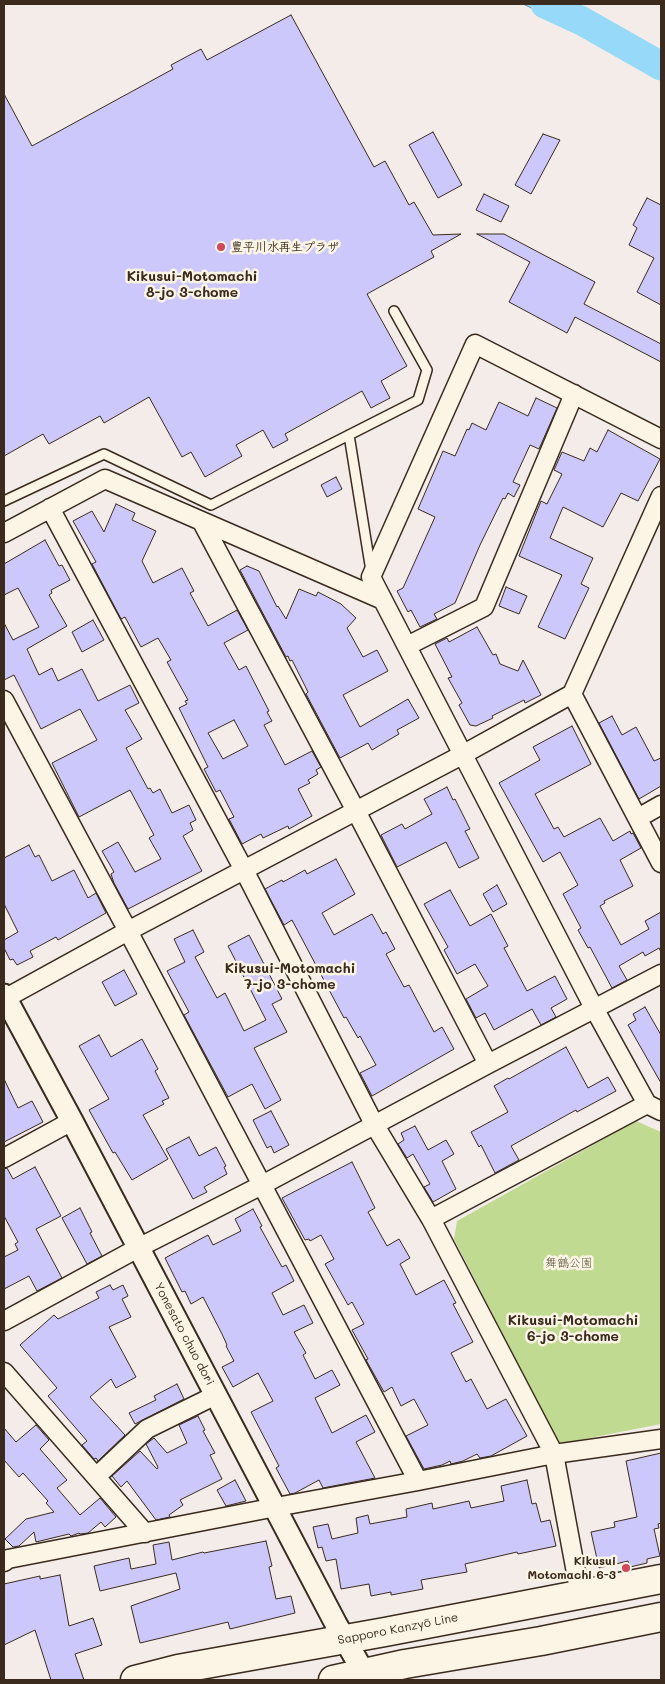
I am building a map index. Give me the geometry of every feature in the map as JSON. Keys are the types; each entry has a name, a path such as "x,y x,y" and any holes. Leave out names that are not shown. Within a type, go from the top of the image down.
{"main road":[{"name":"Sapporo Kanzyō Line","path":"134,1680 178,1669 661,1579"},
{"path":"333,1680 367,1677 661,1617"}],"street":[{"path":"430,1219 654,1107 595,1010 372,577 475,344 661,439"},
{"path":"407,646 484,607 574,394"},
{"path":"4,533 105,479 383,600"},
{"path":"4,998 462,755 572,694 661,496"},
{"path":"50,508 244,870 374,1124 430,1219 554,1454 580,1594"},
{"path":"202,522 488,1064"},
{"path":"572,694 661,863"},
{"path":"4,700 418,1481"},
{"path":"638,818 661,806"},
{"path":"4,1321 138,1248 262,1185 374,1124 661,974"},
{"name":"Yonesato chuo dori","path":"4,998 72,1121 345,1639 367,1677"},
{"path":"4,1158 72,1121"},
{"path":"4,1372 145,1533"},
{"path":"97,1476 147,1429 216,1395"},
{"path":"5,1558 554,1454 661,1439"}],"lane":[{"path":"4,501 104,454 211,505 418,400 426,370 394,311"},
{"path":"350,435 372,577"}],"green space":[{"name":"舞鶴公園","path":"636,1121 661,1132 661,1424 559,1444 454,1239 457,1221"}],"water":[{"path":"523,4 571,4 597,17 589,36"}],"building":[{"name":"豊平川水再生プラザ","path":"291,15 374,167 385,161 409,205 414,202 433,235 461,234 431,251 434,257 367,294 407,366 381,381 390,398 371,408 362,391 285,434 288,440 273,448 263,430 236,445 242,456 205,477 191,452 182,457 149,397 104,423 100,416 49,444 43,434 4,456 4,94 32,146 173,69 171,65 201,49 207,60"},
{"path":"433,132 462,185 438,198 409,145"},
{"path":"543,134 560,140 531,194 515,185"},
{"path":"484,194 509,206 501,222 476,210"},
{"path":"647,198 661,205 661,305 637,292 654,258 629,245 637,228 633,225"},
{"path":"477,234 504,234 595,282 584,304 661,344 661,362 575,317 567,333 509,302 530,262"},
{"path":"536,398 557,408 539,449 530,445 513,482 520,485 514,497 508,493 505,499 503,498 455,603 434,614 437,619 420,627 411,610 408,612 397,591 403,588 435,517 418,509 443,451 455,456 467,429 469,430 472,423 486,430 499,402 528,416"},
{"path":"608,430 660,459 638,501 621,493 603,527 563,507 550,538 593,558 581,584 589,588 565,639 538,627 562,575 519,556 541,501 547,504 562,474 554,470 562,452 584,461 590,448 597,452"},
{"path":"336,477 342,489 327,497 321,485"},
{"path":"116,504 135,513 132,520 156,531 142,561 153,583 182,568 194,591 190,593 208,626 237,610 248,630 224,643 239,670 246,666 269,711 267,712 272,721 264,725 285,765 312,751 321,767 316,770 318,774 308,780 310,783 298,789 312,816 289,829 288,826 263,838 261,834 242,844 229,819 234,817 220,790 216,792 204,769 208,767 179,708 187,704 185,701 188,700 167,662 171,660 158,638 141,647 125,617 121,619 92,564 96,562 73,521 92,511 104,532","holes":["234,720 248,746 223,759 208,733"]},
{"path":"45,540 59,566 62,565 70,580 51,590 52,593 49,595 67,626 27,649 39,675 52,668 58,681 82,669 98,701 130,685 139,703 125,710 142,739 126,748 148,789 150,788 153,793 160,789 172,813 189,805 196,820 190,823 193,830 183,836 202,871 128,909 114,883 111,874 114,872 102,851 118,842 135,872 161,859 149,838 154,835 130,790 79,817 52,763 97,740 80,709 41,729 14,675 4,680 4,623 13,640 39,627 18,588 4,595 4,564"},
{"path":"247,566 259,571 277,607 286,619 299,589 316,596 318,592 341,604 356,618 347,628 363,657 377,650 388,671 343,695 360,727 408,699 419,718 397,730 399,734 372,750 368,743 340,758 306,694 308,692 292,660 290,661 288,656 286,657 240,570"},
{"path":"506,587 527,596 519,614 499,606"},
{"path":"93,620 104,640 82,652 72,632"},
{"path":"477,627 493,655 496,654 500,664 518,671 523,660 541,695 525,703 524,700 476,726 470,725 459,705 462,703 448,678 452,677 435,644 447,638 449,642"},
{"path":"612,716 622,735 636,727 654,761 661,758 661,786 639,799 599,723"},
{"path":"572,726 591,764 535,794 554,829 558,827 564,837 600,818 613,841 630,831 631,834 633,833 641,848 620,860 633,886 604,901 605,903 600,906 621,945 649,929 645,921 661,912 661,952 659,948 645,956 643,952 619,966 627,980 612,988 590,947 588,948 578,930 581,928 563,894 578,885 560,852 543,862 499,783 540,760 533,747"},
{"path":"447,787 470,829 465,831 479,858 459,868 446,842 397,867 381,835 402,824 405,829 432,814 424,799"},
{"path":"29,845 35,857 39,855 52,881 74,870 88,898 96,893 106,913 58,940 56,937 30,951 33,957 17,965 13,959 10,960 4,948 4,940 18,932 4,904 4,858"},
{"path":"336,859 355,894 322,913 334,935 372,914 383,934 386,932 395,949 386,954 404,987 409,985 434,1032 442,1027 454,1049 372,1096 360,1073 376,1065 360,1036 358,1038 346,1017 344,1018 292,920 284,925 265,889 305,870 307,874"},
{"path":"497,885 507,904 493,912 483,894"},
{"path":"450,890 470,926 491,914 508,946 504,948 527,991 555,976 567,999 551,1008 556,1017 541,1025 532,1009 494,1030 485,1013 476,1018 466,999 488,986 475,964 457,974 444,950 448,947 424,904"},
{"path":"193,930 204,952 195,957 217,998 225,993 244,1031 266,1020 228,946 249,935 282,999 272,1004 287,1032 254,1048 281,1100 265,1109 252,1084 228,1097 184,1015 189,1012 167,971 185,962 174,939"},
{"path":"124,970 137,994 115,1006 102,982"},
{"path":"645,1007 661,1035 661,1083 628,1025 636,1020 633,1014"},
{"path":"99,1035 111,1057 142,1039 158,1069 155,1071 169,1098 162,1101 164,1104 143,1115 168,1159 132,1180 115,1152 113,1153 89,1110 109,1099 79,1046"},
{"path":"566,1047 588,1088 608,1077 616,1091 577,1112 576,1110 511,1146 519,1160 495,1173 481,1145 479,1147 471,1132 508,1112 494,1086"},
{"path":"4,1079 18,1108 32,1101 43,1122 4,1142"},
{"path":"271,1111 289,1145 274,1153 271,1146 267,1148 253,1120"},
{"path":"415,1126 428,1150 446,1140 454,1154 442,1161 456,1189 433,1202 424,1187 430,1184 413,1154 407,1158 398,1144 404,1140 401,1133"},
{"path":"189,1137 199,1156 216,1147 226,1166 224,1167 227,1174 204,1187 207,1192 193,1199 166,1149"},
{"path":"352,1162 375,1208 368,1212 387,1246 399,1239 410,1258 400,1264 416,1295 444,1280 456,1303 453,1304 473,1342 451,1353 466,1382 471,1379 487,1409 506,1399 527,1436 491,1456 480,1458 477,1454 463,1461 451,1464 450,1461 424,1469 406,1436 428,1425 414,1399 401,1406 392,1387 384,1392 352,1330 364,1324 352,1302 348,1305 325,1264 334,1259 321,1235 310,1241 309,1239 305,1240 282,1198"},
{"path":"35,1167 61,1216 36,1229 62,1278 37,1291 29,1276 4,1289 4,1257 18,1250 15,1244 18,1242 4,1216 4,1169 7,1168 13,1179"},
{"path":"80,1208 102,1256 87,1264 62,1218"},
{"path":"253,1209 262,1226 260,1227 282,1267 286,1265 294,1281 272,1293 283,1315 304,1305 313,1323 294,1332 306,1353 303,1355 315,1379 332,1370 340,1385 315,1398 332,1433 366,1415 375,1432 356,1442 375,1478 323,1488 319,1480 290,1494 276,1468 279,1466 251,1412 273,1401 258,1373 233,1387 222,1367 234,1361 203,1297 191,1304 185,1291 182,1292 165,1258 208,1235 213,1245 241,1231 235,1219"},
{"path":"110,1285 113,1290 123,1285 128,1296 122,1299 131,1317 109,1327 136,1377 116,1388 111,1379 90,1397 125,1435 98,1461 82,1445 87,1441 48,1396 57,1388 20,1345 54,1315 58,1319 99,1298 96,1292"},
{"path":"177,1384 184,1399 135,1424 129,1413 156,1400 154,1396"},
{"path":"198,1416 205,1430 203,1431 215,1453 210,1455 222,1479 180,1500 183,1505 169,1515 170,1517 156,1520 127,1481 121,1487 112,1476 140,1451 157,1469 158,1467 146,1444 154,1438 167,1453 187,1443 179,1425"},
{"path":"36,1425 49,1440 40,1449 67,1480 57,1488 80,1515 100,1498 116,1517 105,1527 101,1522 88,1533 79,1533 71,1536 69,1534 36,1542 34,1532 19,1546 13,1547 5,1539 26,1519 54,1512 46,1503 48,1501 23,1473 19,1477 4,1460 4,1428 16,1442"},
{"path":"661,1453 661,1523 658,1524 659,1528 654,1529 660,1556 647,1559 647,1563 630,1567 628,1561 599,1568 591,1532 615,1527 614,1522 637,1517 626,1461"},
{"path":"235,1480 246,1501 226,1506 217,1490"},
{"path":"527,1480 532,1504 536,1503 541,1522 550,1520 556,1546 518,1554 517,1552 465,1564 467,1572 421,1580 423,1589 391,1595 391,1592 371,1596 369,1584 341,1589 336,1559 326,1561 322,1547 318,1548 313,1527 328,1524 332,1539 358,1533 356,1518 368,1515 370,1524 407,1517 406,1509 432,1503 433,1509 469,1501 471,1508 504,1501 501,1486"},
{"path":"266,1541 272,1566 269,1567 276,1599 291,1596 295,1613 230,1629 228,1622 140,1643 131,1606 180,1589 176,1573 100,1591 94,1566 129,1558 131,1569 156,1564 153,1545 169,1542 172,1560 203,1552"},
{"path":"60,1575 69,1626 93,1618 102,1645 75,1654 84,1680 51,1680 35,1630 4,1645 4,1584 40,1576 40,1579"}],"waterway":[{"path":"545,4 582,21 661,66"}],"place":[{"name":"豊平川水再生プラザ","path":"221,247"},
{"name":"Kikusui Motomachi 6-3","path":"626,1568"}],"district":[{"name":"Kikusui-Motomachi 8-jo 3-chome","path":"192,286"},
{"name":"Kikusui-Motomachi 7-jo 3-chome","path":"290,978"},
{"name":"Kikusui-Motomachi 6-jo 3-chome","path":"573,1329"}]}
